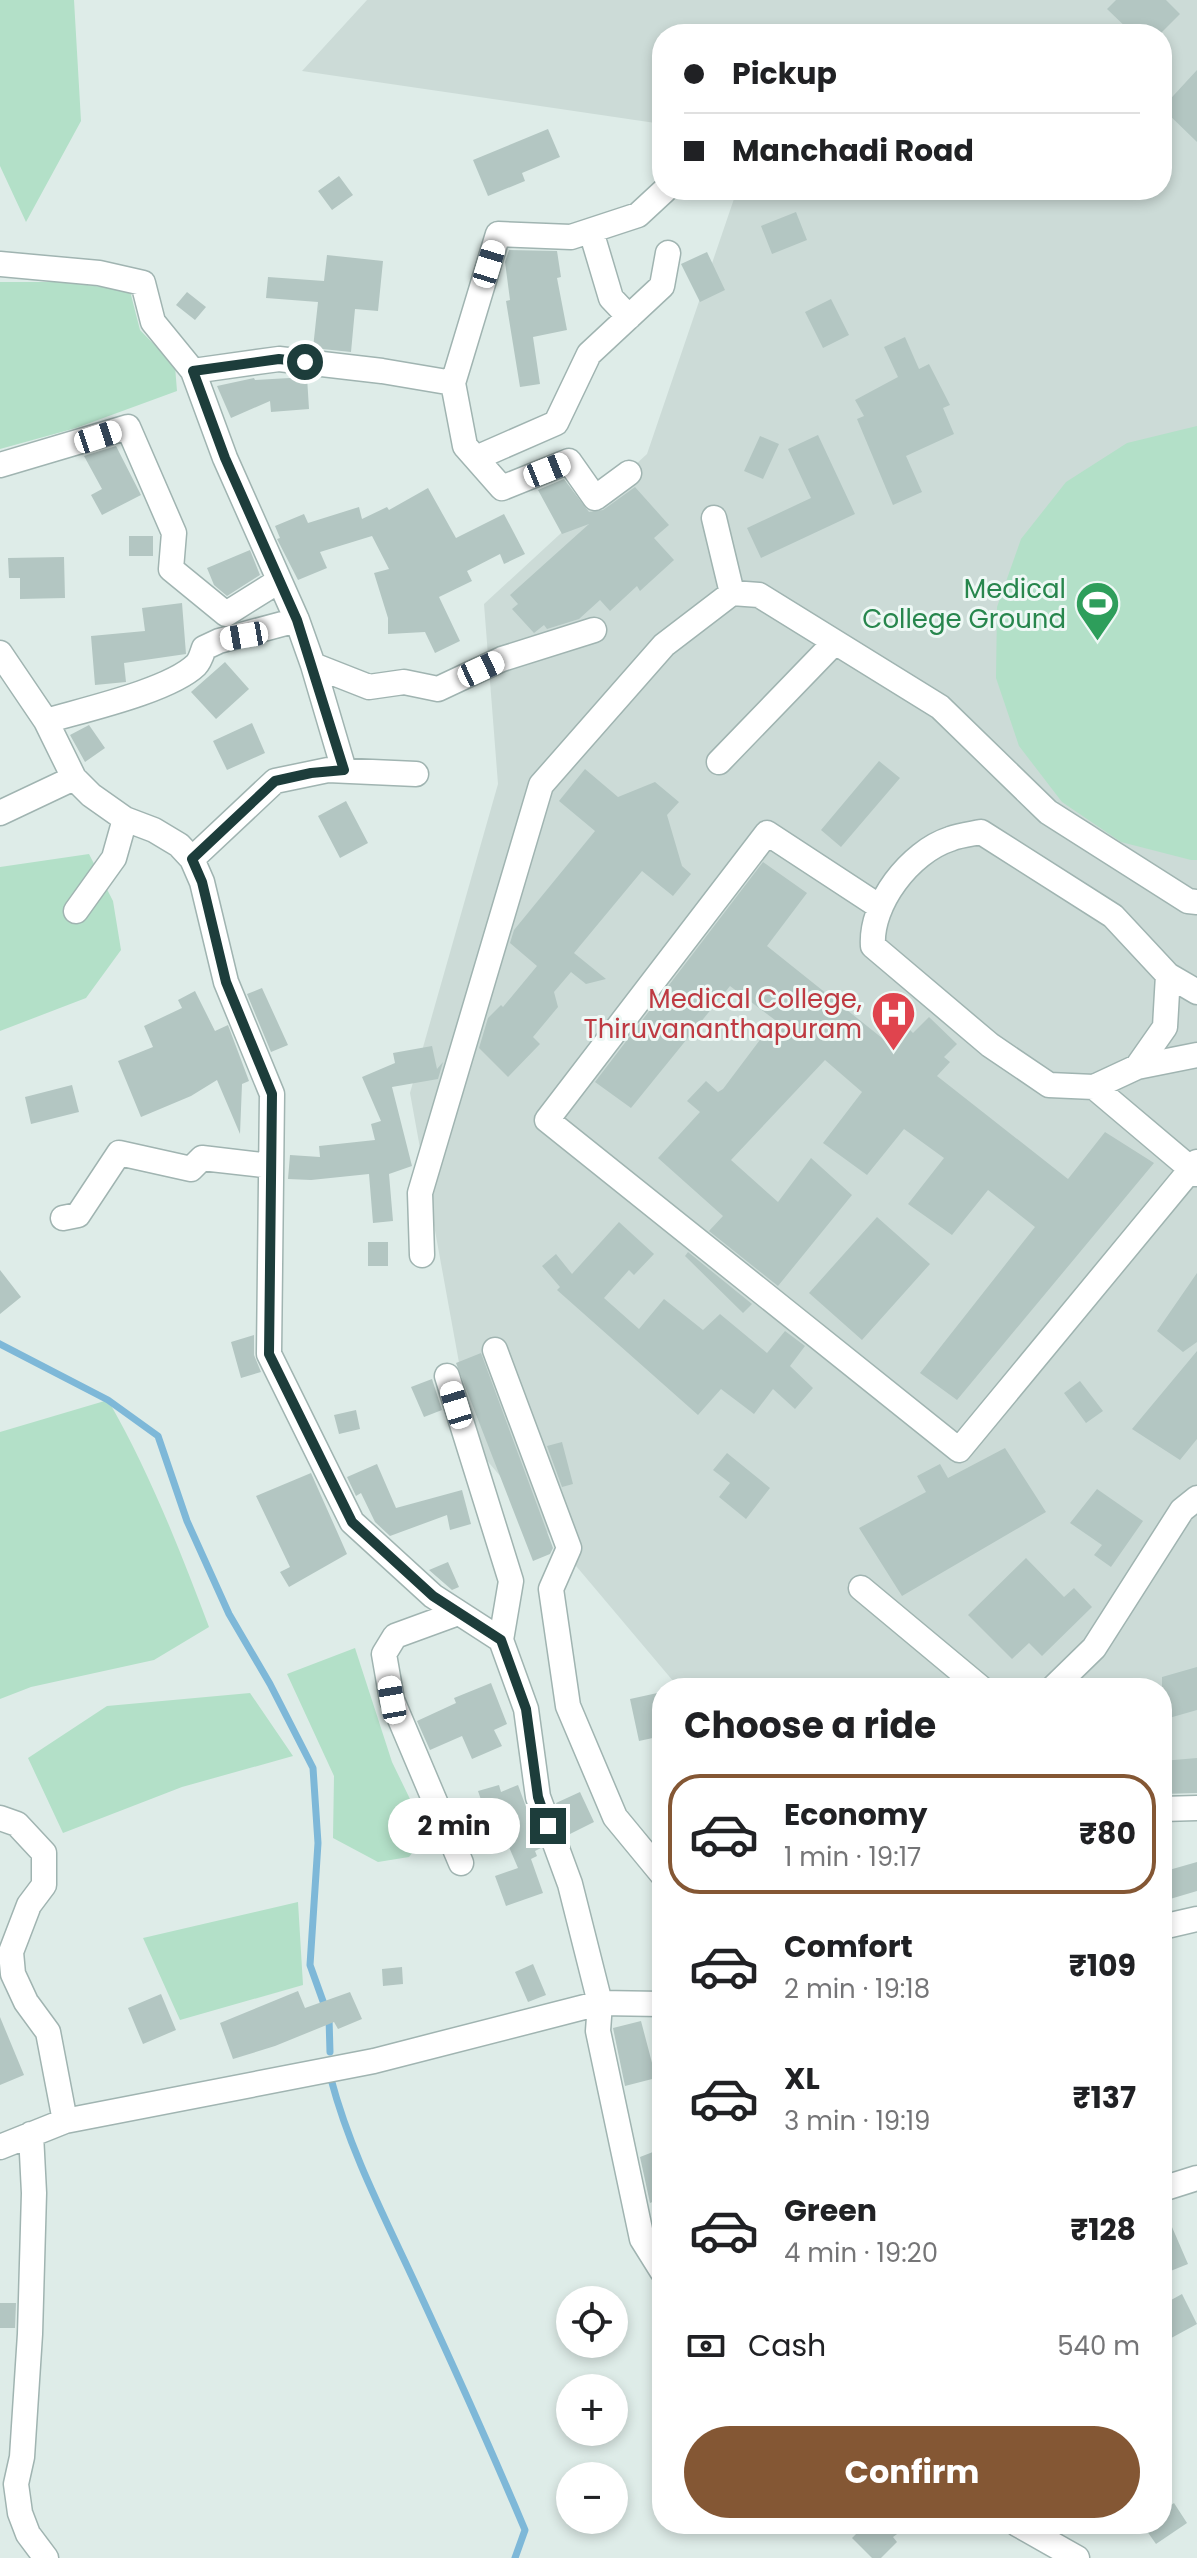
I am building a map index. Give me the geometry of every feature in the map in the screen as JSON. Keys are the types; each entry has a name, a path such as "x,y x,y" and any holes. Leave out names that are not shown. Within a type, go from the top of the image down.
{"street":[{"path":"629,473 595,498 569,461 502,488 465,446 453,383 498,234 571,237 638,215 654,200"},
{"path":"591,231 611,298 629,317"},
{"path":"476,458 556,423 589,354 662,286 668,253"},
{"path":"0,264 99,273 143,283 153,322 193,371 225,458 277,582 297,620 344,770"},
{"path":"193,371 279,359 453,383"},
{"path":"0,465 128,427 174,533 171,569 226,614 277,582"},
{"path":"714,518 732,593"},
{"path":"422,1255 420,1193 541,785 664,645 732,593 759,595 940,707 1048,812 1188,901 1197,902"},
{"path":"46,721 138,693 177,677 197,664 204,648 219,641 297,620"},
{"path":"313,665 369,687 404,682 438,689 502,659 594,630"},
{"path":"719,762 835,642"},
{"path":"0,653 46,721 74,778 91,795 125,819 172,840 192,859 202,882 226,982 272,1094 269,1354 352,1522 433,1596 501,1640"},
{"path":"192,859 275,781 344,770 416,774"},
{"path":"0,813 74,778"},
{"path":"76,911 114,858 125,819"},
{"path":"1197,992 1168,975 1113,916 981,832 947,839 907,867 880,907 872,929 873,946 990,1045 1049,1085 1094,1087 1137,1067 1197,1055"},
{"path":"880,907 767,833 547,1120 959,1450 1195,1168 1094,1087"},
{"path":"1137,1067 1165,1027 1168,975"},
{"path":"63,1218 78,1215 119,1153 191,1169 202,1158 271,1166"},
{"path":"495,1350 569,1548 551,1589 568,1706 615,1817 652,1862"},
{"path":"447,1376 511,1581 501,1640 526,1709 538,1797 570,1884 600,2003 598,2031 642,2239 652,2255"},
{"path":"1063,1678 1094,1648 1182,1510 1197,1498"},
{"path":"861,1588 969,1678"},
{"path":"458,1613 393,1637 384,1654 392,1700 461,1863"},
{"path":"1172,1809 1197,1808"},
{"path":"0,1818 17,1824 44,1853 44,1885 29,1905 11,1952 13,1974 26,2002 48,2032 65,2121"},
{"path":"1172,1925 1197,1919"},
{"path":"0,2147 65,2121 374,2061 600,2003 652,2004"},
{"path":"31,2134 34,2193 30,2334 22,2457 16,2484 20,2513 28,2534 46,2558"},
{"path":"1172,2186 1197,2178"},
{"path":"1035,2534 1077,2558"}],"shaded area":[{"path":"367,0 1197,0 1197,1777 1172,1777 1172,1678 671,1678 474,1445 410,1093 498,784 484,604 647,454 734,200 1172,200 1172,24 652,24 652,123 302,71"}],"green space":[{"path":"0,0 74,0 81,121 26,222 0,166"},
{"path":"0,282 66,282 130,291 140,330 175,366 177,391 76,428 0,449"},
{"name":"Medical College Ground","path":"1197,426 1197,860 1191,860 1121,842 1062,802 1019,746 996,678 997,607 1021,539 1066,482 1127,443"},
{"path":"89,854 113,901 121,950 86,998 0,1031 0,867"},
{"path":"108,1400 150,1483 209,1627 154,1660 31,1687 0,1699 0,1432"},
{"path":"355,1648 392,1762 427,1834 409,1857 378,1862 333,1838 334,1776 287,1674"},
{"path":"250,1693 293,1756 182,1787 63,1833 28,1758 107,1706"},
{"path":"298,1902 303,1985 180,2020 143,1938"}],"building":[{"path":"1116,0 1166,0 1180,14 1170,24 1123,24 1107,9"},
{"path":"1197,70 1197,142 1172,118 1172,97"},
{"path":"548,129 560,157 522,173 525,181 488,196 473,160"},
{"path":"339,176 353,195 332,210 318,191"},
{"path":"796,212 807,240 772,254 761,226"},
{"path":"509,250 557,251 561,277 557,278 567,330 533,337 540,384 520,387 506,301 510,300 505,262"},
{"path":"707,252 725,290 700,302 681,264"},
{"path":"327,255 383,261 378,311 355,309 351,352 313,348 318,302 266,298 268,277 324,281"},
{"path":"187,292 206,307 195,320 176,305"},
{"path":"831,299 849,335 823,348 805,312"},
{"path":"905,337 919,369 929,364 950,405 943,408 954,434 906,456 922,492 893,505 857,419 864,416 855,400 898,377 884,347"},
{"path":"307,377 309,409 271,412 270,401 231,418 217,386 254,378"},
{"path":"818,435 855,514 761,558 747,528 811,498 788,449"},
{"path":"760,436 779,444 763,479 744,471"},
{"path":"116,446 141,495 102,515 91,495 102,489 84,456"},
{"path":"564,479 589,512 603,510 635,487 669,525 654,538 674,560 640,591 637,586 610,611 600,600 579,619 547,629 544,625 534,633 512,609 518,604 510,595 589,524 562,534 538,490"},
{"path":"428,488 456,538 504,514 525,554 504,564 500,554 467,571 472,581 439,597 460,641 435,653 425,632 388,634 388,618 374,573 389,569 372,536 320,552 327,568 298,580 277,539 280,538 275,526 304,514 308,523 359,507 362,519 387,507 389,510"},
{"path":"129,536 153,536 153,556 129,556"},
{"path":"250,550 260,575 227,596 214,585 207,568"},
{"path":"64,557 65,598 20,599 20,578 9,578 8,558"},
{"path":"182,603 186,654 124,663 126,682 95,685 91,636 145,631 142,608"},
{"path":"225,662 249,689 216,719 191,692"},
{"path":"252,723 265,753 227,770 213,741"},
{"path":"89,725 105,748 85,762 70,735"},
{"path":"879,761 900,778 841,847 821,830"},
{"path":"585,769 618,797 655,782 679,802 667,815 682,866 691,874 673,896 642,871 574,953 606,979 586,984 571,972 554,992 558,1007 533,1037 540,1044 508,1077 479,1048 488,1018 501,1005 503,1007 537,966 510,943 514,930 595,831 559,801"},
{"path":"346,801 368,843 340,858 318,816"},
{"path":"763,862 807,893 767,946 892,1046 909,1029 913,1033 929,1017 957,1044 944,1057 950,1062 937,1076 1068,1179 1105,1132 1154,1163 957,1400 920,1373 1035,1227 988,1190 952,1235 908,1204 944,1158 904,1129 867,1175 823,1143 862,1092 825,1060 731,1160 778,1202 811,1158 852,1195 778,1286 709,1231 723,1216 658,1158 700,1112 687,1101 706,1081 718,1092 723,1089 775,1020 730,986 631,1108 595,1082"},
{"path":"262,988 288,1045 271,1052 247,994"},
{"path":"195,991 215,1031 228,1025 249,1081 242,1084 240,1134 217,1080 191,1096 141,1117 118,1061 153,1047 144,1026 182,1008 178,1000"},
{"path":"432,1046 437,1069 443,1062 438,1079 392,1087 412,1166 389,1174 393,1221 373,1223 369,1174 311,1180 288,1179 290,1155 320,1157 319,1146 375,1140 371,1124 381,1121 362,1077 395,1063 393,1053"},
{"path":"72,1085 79,1112 31,1124 25,1097"},
{"path":"877,1217 930,1264 862,1340 809,1293"},
{"path":"619,1222 654,1254 634,1275 629,1270 604,1298 639,1329 664,1299 703,1330 720,1314 767,1353 785,1331 805,1346 790,1366 813,1388 795,1409 773,1389 754,1414 721,1389 698,1415 557,1290 560,1287 542,1266 556,1254 572,1274"},
{"path":"368,1242 388,1242 388,1266 368,1266"},
{"path":"688,1252 752,1304 743,1313 685,1256"},
{"path":"0,1270 21,1297 0,1314"},
{"path":"1197,1273 1197,1342 1183,1352 1157,1331"},
{"path":"254,1335 254,1355 261,1372 241,1378 231,1342"},
{"path":"1197,1351 1197,1439 1180,1460 1132,1429"},
{"path":"481,1353 553,1548 550,1554 533,1561 456,1363"},
{"path":"432,1379 442,1410 424,1417 411,1387"},
{"path":"1080,1381 1103,1411 1086,1423 1064,1393"},
{"path":"356,1410 360,1429 339,1434 334,1415"},
{"path":"562,1442 573,1484 562,1487 547,1446"},
{"path":"1005,1448 1046,1512 902,1596 859,1528 926,1492 917,1476 940,1464 948,1478"},
{"path":"727,1453 770,1488 746,1519 719,1497 730,1483 713,1470"},
{"path":"377,1464 396,1508 462,1490 471,1524 450,1530 447,1515 390,1536 375,1522 361,1493 356,1496 347,1477"},
{"path":"311,1473 347,1554 289,1587 280,1572 290,1567 256,1496"},
{"path":"1097,1489 1143,1521 1111,1567 1094,1555 1102,1545 1070,1523"},
{"path":"1026,1558 1064,1597 1074,1588 1092,1607 1042,1656 1029,1643 1012,1659 968,1615"},
{"path":"448,1562 459,1587 452,1590 429,1570"},
{"path":"1197,1667 1197,1710 1172,1717 1172,1678 1162,1677"},
{"path":"491,1683 507,1724 494,1730 502,1746 472,1759 462,1736 430,1750 417,1721 456,1703 454,1698"},
{"path":"652,1694 652,1738 639,1741 630,1699"},
{"path":"1197,1758 1197,1793 1172,1794 1172,1760"},
{"path":"499,1785 501,1792 518,1785 541,1848 535,1851 537,1856 531,1859 543,1893 506,1906 495,1876 518,1868 496,1817 488,1820 478,1791"},
{"path":"580,1792 594,1822 568,1835 556,1803"},
{"path":"1197,1862 1197,1891 1172,1898 1172,1869"},
{"path":"533,1964 546,1995 528,2002 515,1972"},
{"path":"402,1967 403,1984 383,1986 382,1969"},
{"path":"298,1991 305,2008 350,1992 362,2019 338,2029 334,2022 233,2059 220,2023"},
{"path":"161,1994 176,2030 143,2044 128,2008"},
{"path":"0,2017 24,2075 0,2085"},
{"path":"641,2021 652,2063 652,2079 625,2086 613,2028"},
{"path":"652,2152 650,2203 640,2157"},
{"path":"1172,2227 1188,2264 1172,2270"},
{"path":"1182,2294 1197,2324 1172,2338 1172,2300"},
{"path":"0,2303 16,2303 15,2328 0,2328"},
{"path":"1172,2504 1187,2523 1172,2533"},
{"path":"856,2534 897,2534 893,2537 897,2542 881,2558 872,2558 852,2538"},
{"path":"1149,2534 1171,2534 1156,2544"}],"waterway":[{"path":"0,1344 108,1400 158,1436 187,1521 229,1614 270,1684 313,1768 318,1843 310,1965 329,2018 330,2052"},
{"path":"331,2079 368,2183 525,2530 515,2558"}],"place":[{"name":"Medical College Ground","path":"1097,643"},
{"name":"Medical College, Thiruvananthapuram","path":"893,1053"}],"route":[{"path":"305,362 279,359 193,371 225,458 277,582 297,620 344,770 328,770 275,781 192,859 202,882 226,982 272,1094 269,1354 352,1522 433,1596 501,1640 526,1709 538,1797 548,1826"}]}
